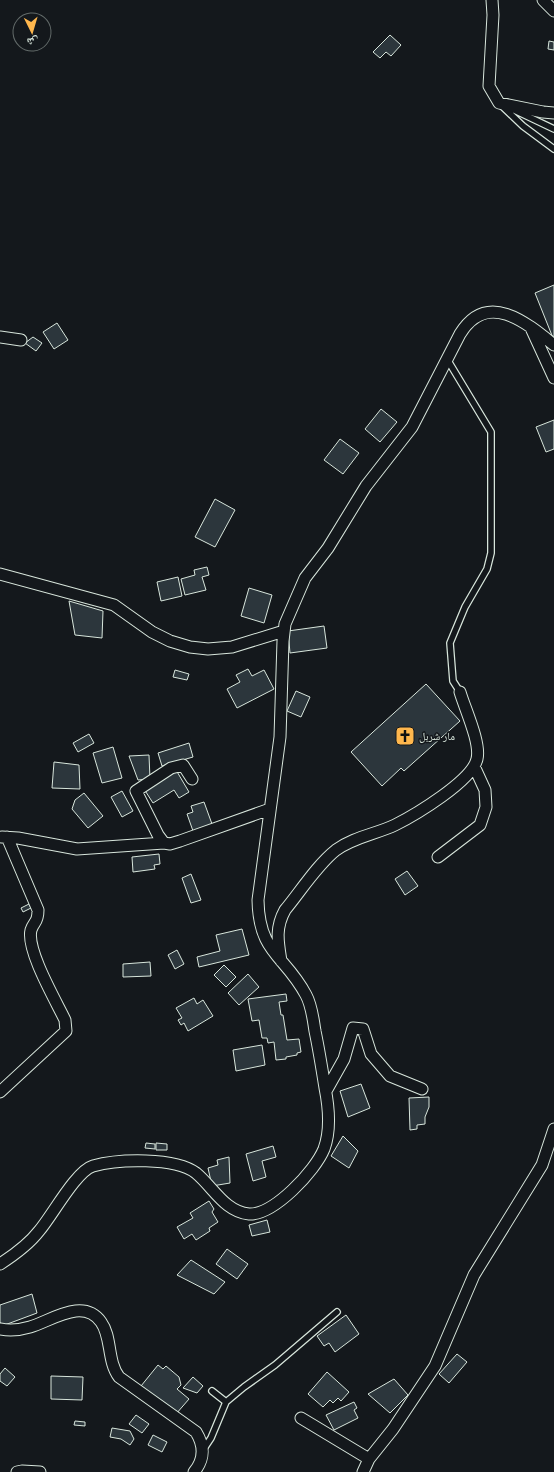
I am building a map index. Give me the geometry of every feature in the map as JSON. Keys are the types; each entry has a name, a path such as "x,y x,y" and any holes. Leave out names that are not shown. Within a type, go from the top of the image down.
{"street":[{"path":"492,0 493,15 489,86 499,103 554,113"},
{"path":"543,0 554,11"},
{"path":"0,1264 12,1257 39,1232 78,1176 92,1166 134,1162 174,1163 197,1174 230,1207 239,1212 250,1214 261,1212 276,1204 294,1187 320,1157 328,1130 328,1115 326,1091 309,1002 296,980 264,937 258,913 258,900 280,738 284,631 305,578 328,548 366,486 412,427 464,328 478,316 491,312 501,312 511,315 530,326 554,345"},
{"path":"530,326 554,378"},
{"path":"0,337 21,340"},
{"path":"0,574 114,605 152,632 170,641 190,647 208,649 232,647 284,631"},
{"path":"281,961 277,934 280,919 285,910 328,858 345,845 373,832 395,825 420,810 450,790 474,766 477,761 478,748 460,692"},
{"path":"164,843 158,835 136,791 172,768 183,766 192,780"},
{"path":"438,857 480,825 486,807 485,790 474,766"},
{"path":"3,837 77,849 164,843 170,844 270,809"},
{"path":"0,1092 66,1030 65,1020 33,953 31,930 38,920 38,910 3,837"},
{"path":"326,1091 344,1059 353,1028 363,1029 371,1054 390,1076 422,1089"},
{"path":"363,1472 369,1459 393,1429 435,1366 474,1275 542,1165 547,1155 554,1129"},
{"path":"0,1329 23,1329 74,1311 83,1311 97,1318 105,1329 112,1363 119,1377 196,1432 202,1442 203,1450 202,1459 194,1472"},
{"path":"301,1418 369,1459"},
{"path":"17,1472 22,1470 40,1472"}],"lane":[{"path":"499,103 554,129"},
{"path":"499,103 523,126 554,150"},
{"path":"447,359 491,432 491,553 487,570 465,607 450,643 453,681 460,692"},
{"path":"203,1450 211,1438 226,1402 244,1386 275,1366 337,1312"},
{"path":"212,1391 226,1402"}],"building":[{"path":"390,35 401,45 391,56 386,52 380,58 373,52"},
{"path":"549,41 554,42 554,50 548,49"},
{"path":"554,285 554,338 553,338 535,293"},
{"path":"57,323 68,340 54,349 43,332"},
{"path":"33,337 42,343 36,351 25,343"},
{"path":"381,409 397,422 380,442 365,429"},
{"path":"554,420 554,449 546,452 536,427"},
{"path":"340,439 359,453 343,474 324,460"},
{"path":"215,499 235,510 215,547 195,537"},
{"path":"207,567 209,575 202,577 206,590 185,595 181,579 195,575 194,570"},
{"path":"178,577 182,596 161,601 157,582"},
{"path":"249,588 272,595 264,623 241,616"},
{"path":"69,601 103,611 102,638 75,635"},
{"path":"324,626 327,648 290,653 288,631"},
{"path":"248,669 252,676 264,670 274,689 237,708 227,689 240,682 236,675"},
{"path":"175,670 189,674 187,680 173,677"},
{"name":"مار شربل","path":"426,684 460,721 404,771 401,768 382,786 351,752"},
{"path":"296,691 310,697 301,717 287,711"},
{"path":"89,734 94,743 78,752 73,743"},
{"path":"189,743 193,757 162,766 158,753"},
{"path":"113,747 122,778 102,783 93,753"},
{"path":"149,755 150,779 138,780 129,756"},
{"path":"54,762 79,765 80,789 52,788"},
{"path":"176,770 189,792 179,798 174,790 153,803 144,789"},
{"path":"122,791 133,811 122,817 111,797"},
{"path":"84,793 103,816 88,828 72,809 75,800"},
{"path":"204,802 212,824 193,831 187,814 193,812 191,806"},
{"path":"159,854 160,864 154,865 155,869 133,872 132,857"},
{"path":"407,871 418,886 405,895 395,879"},
{"path":"191,874 201,900 191,903 182,878"},
{"path":"29,904 31,908 23,912 21,908"},
{"path":"242,929 249,955 199,967 197,957 220,951 216,935"},
{"path":"177,950 184,964 175,969 168,955"},
{"path":"150,962 151,976 123,977 123,964"},
{"path":"224,965 236,977 226,987 214,975"},
{"path":"248,974 259,987 239,1005 228,993"},
{"path":"286,994 287,1001 279,1002 281,1015 283,1015 287,1040 299,1039 301,1052 297,1053 297,1055 286,1057 286,1059 276,1060 274,1042 268,1043 267,1038 262,1038 259,1020 252,1021 248,999"},
{"path":"194,998 197,1004 203,1000 213,1016 188,1031 184,1023 181,1025 178,1020 182,1018 176,1008"},
{"path":"262,1045 265,1065 236,1071 233,1050"},
{"path":"361,1084 370,1108 348,1117 340,1091"},
{"path":"429,1097 429,1107 425,1117 425,1124 417,1125 417,1129 410,1130 409,1098"},
{"path":"343,1136 358,1151 349,1168 331,1156"},
{"path":"146,1143 155,1144 155,1149 145,1148"},
{"path":"156,1143 167,1144 167,1150 156,1150"},
{"path":"273,1146 276,1157 262,1161 266,1177 253,1181 246,1154"},
{"path":"229,1157 230,1183 212,1186 208,1168 218,1165 217,1160"},
{"path":"209,1201 214,1209 212,1212 218,1222 209,1228 210,1231 196,1240 192,1234 184,1239 177,1227 193,1218 190,1213"},
{"path":"267,1220 270,1232 252,1236 249,1225"},
{"path":"227,1249 248,1264 237,1279 216,1264"},
{"path":"191,1260 225,1282 214,1294 177,1275"},
{"path":"32,1294 37,1313 2,1326 0,1322 0,1305"},
{"path":"346,1315 359,1334 335,1352 329,1343 324,1346 317,1336"},
{"path":"457,1354 467,1362 449,1383 439,1374"},
{"path":"158,1365 163,1369 166,1366 179,1377 181,1385 177,1389 189,1399 176,1414 141,1386"},
{"path":"5,1368 15,1377 7,1386 0,1381 0,1374"},
{"path":"327,1372 349,1392 341,1401 338,1398 333,1403 330,1400 323,1407 308,1394"},
{"path":"51,1376 83,1377 82,1400 51,1399"},
{"path":"193,1377 203,1386 197,1393 183,1388"},
{"path":"394,1379 408,1395 390,1413 368,1394"},
{"path":"354,1402 357,1408 354,1410 358,1418 334,1430 326,1415"},
{"path":"136,1415 149,1424 142,1433 129,1424"},
{"path":"75,1421 85,1422 85,1426 74,1425"},
{"path":"112,1428 130,1431 134,1439 130,1445 121,1439 110,1437"},
{"path":"153,1435 167,1442 162,1452 148,1445"}],"place":[{"name":"مار شربل","path":"405,736"}]}
